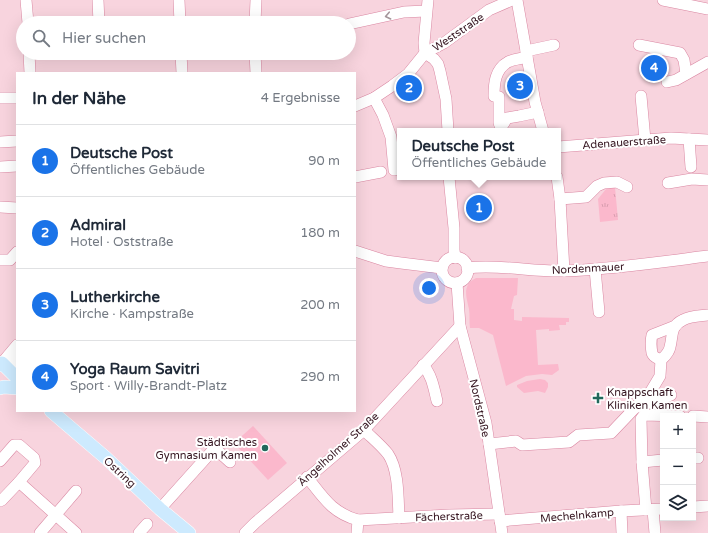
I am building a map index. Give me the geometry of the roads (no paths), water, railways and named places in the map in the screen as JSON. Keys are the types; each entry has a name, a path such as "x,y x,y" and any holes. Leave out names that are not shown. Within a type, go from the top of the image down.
{"main road":[{"path":"4,371 16,387"},
{"path":"0,388 16,388"},
{"name":"Ostring","path":"52,412 106,458 160,509 189,533"}],"street":[{"path":"26,0 27,16"},
{"path":"98,0 99,16"},
{"path":"179,0 180,16"},
{"path":"255,16 256,0"},
{"path":"356,106 374,98 404,77 425,53 424,43 428,0"},
{"name":"Weststraße","path":"425,53 444,43 490,10 512,0"},
{"path":"517,0 542,128"},
{"path":"664,0 708,9"},
{"path":"356,22 404,12 426,12"},
{"path":"538,112 502,120 499,97 494,96 494,83 500,69 508,61 554,45"},
{"path":"639,45 680,54 684,60 686,74"},
{"path":"425,53 434,59 438,64 446,99 448,128"},
{"path":"29,60 30,72"},
{"path":"181,60 182,72"},
{"path":"256,60 256,72"},
{"path":"667,82 676,80 708,62"},
{"path":"641,96 645,140"},
{"path":"0,98 16,98"},
{"path":"374,98 395,137 394,170 397,170"},
{"name":"Adenauerstraße","path":"561,147 645,140 662,134 689,139 708,140"},
{"path":"689,139 691,167"},
{"path":"0,142 16,141"},
{"path":"0,167 16,166"},
{"path":"356,177 381,172"},
{"path":"668,183 692,179 708,180"},
{"path":"449,180 455,258"},
{"path":"557,180 560,198 564,271"},
{"path":"560,198 586,197 597,186 604,183 617,182 628,186"},
{"path":"0,207 16,208"},
{"path":"356,251 401,264 442,268"},
{"path":"0,260 10,260 16,253"},
{"name":"Nordenmauer","path":"467,268 500,267 564,271 630,266 708,256"},
{"path":"450,258 455,258 462,260 467,268 464,279 457,283 453,283 446,280 442,272 442,268 450,258"},
{"path":"595,268 599,312"},
{"name":"Nordstraße","path":"457,283 460,326 486,423 502,533"},
{"path":"489,444 516,441 522,445 568,442 578,436 611,433 650,391 660,376 661,360 666,356 670,348 672,332 675,326 681,320 708,315"},
{"name":"Ängelholmer Straße","path":"245,533 307,477 364,430 460,326"},
{"path":"661,360 655,358 652,353 652,335 675,326"},
{"path":"4,371 16,347"},
{"path":"4,371 16,359"},
{"path":"423,365 427,369 431,379 437,402"},
{"path":"634,408 671,395"},
{"path":"655,533 654,510 642,462 641,419 644,415 660,415"},
{"path":"696,416 708,417"},
{"name":"Fächerstraße","path":"364,430 388,454 393,464 396,473 399,518"},
{"path":"0,461 14,445 19,445 34,458 35,463 0,501"},
{"path":"160,509 213,450 218,451 230,462"},
{"path":"642,462 660,460"},
{"name":"Fächerstraße","path":"307,477 330,505 341,514 358,520 449,515 500,518"},
{"path":"19,482 76,533"},
{"path":"40,533 76,491"},
{"path":"696,507 708,506"},
{"name":"Mechelnkamp","path":"500,518 654,510"},
{"path":"621,511 622,533"},
{"path":"357,533 358,520"},
{"path":"139,533 147,524"}],"place":[{"name":"Yoga Raum Savitri","path":"654,68"},
{"name":"Lutherkirche","path":"520,86"},
{"name":"Admiral","path":"409,88"},
{"name":"Deutsche Post","path":"479,208"},
{"name":"Knappschaft Kliniken Kamen","path":"598,398"},
{"name":"Städtisches Gymnasium Kamen","path":"265,448"}]}
